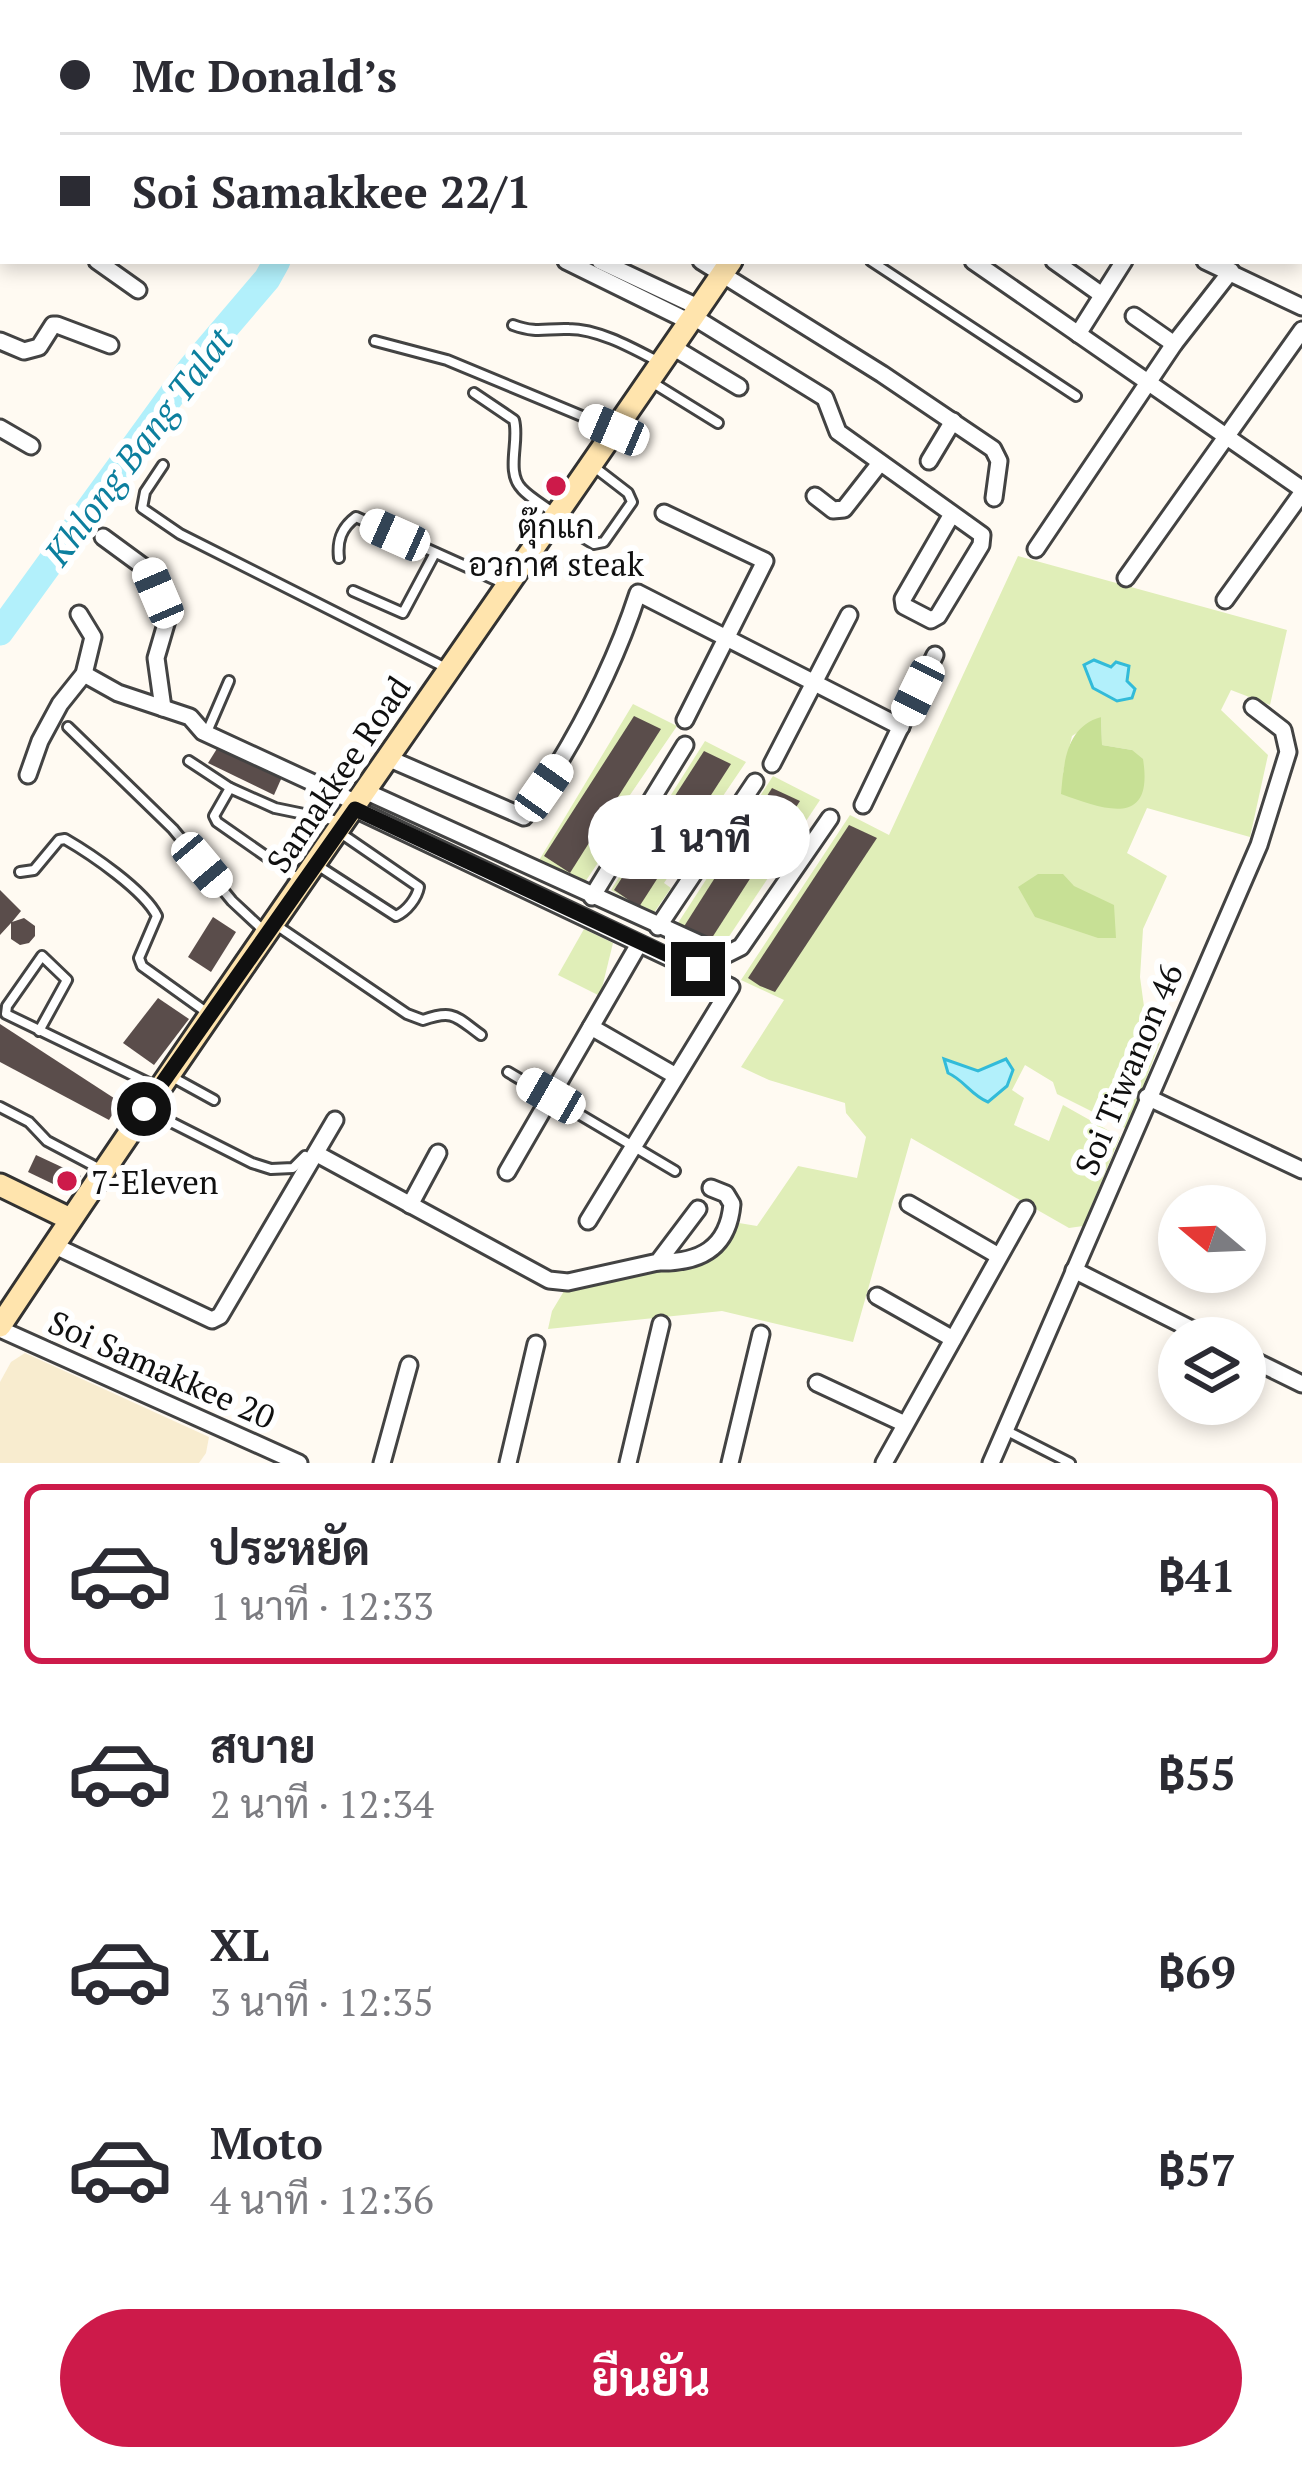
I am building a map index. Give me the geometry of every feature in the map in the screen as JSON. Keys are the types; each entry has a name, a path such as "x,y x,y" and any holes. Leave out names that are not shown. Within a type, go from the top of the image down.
{"main road":[{"name":"Samakkee Road","path":"0,1328 163,1081 727,268"},
{"path":"0,1185 70,1219"}],"street":[{"path":"101,264 138,290"},
{"path":"573,264 693,315"},
{"path":"605,264 825,398 838,432 982,535 932,620 904,606 903,599 952,514"},
{"path":"977,264 1302,491 1225,600"},
{"path":"999,279 1009,264"},
{"path":"1058,264 1102,295"},
{"path":"1078,334 1122,264"},
{"path":"1212,264 1302,307"},
{"path":"727,268 996,454 999,472 994,498"},
{"path":"1036,549 1174,344 1231,272"},
{"path":"1134,316 1174,344"},
{"path":"0,341 24,351 39,347 57,325 110,345"},
{"path":"1126,578 1302,330"},
{"path":"660,363 739,388"},
{"path":"929,460 953,421"},
{"path":"0,428 31,446"},
{"path":"815,496 833,510 844,509 880,463"},
{"path":"664,513 765,561 685,720"},
{"path":"103,537 148,570 168,617 156,658 163,708"},
{"path":"390,759 524,817 563,760 623,637 638,593 901,727"},
{"path":"28,775 60,704 84,674 93,637 79,614"},
{"path":"772,764 849,615"},
{"path":"863,805 935,656"},
{"path":"84,674 118,693 190,718 207,734 353,812 731,987 588,1221"},
{"name":"Soi Tiwanon 46","path":"991,1463 1252,863 1288,752 1283,730 1253,707"},
{"path":"592,897 686,746"},
{"path":"658,927 755,782"},
{"path":"353,812 592,897 725,955 742,947 830,818"},
{"path":"507,1172 639,944"},
{"path":"591,1027 676,1076"},
{"path":"1147,1097 1302,1171"},
{"path":"53,1245 212,1320 225,1311 335,1120"},
{"path":"410,1205 438,1153"},
{"path":"311,1155 549,1280 568,1282 658,1262 694,1260 718,1245 729,1227 732,1204 726,1194 711,1188"},
{"path":"910,1204 997,1255"},
{"path":"658,1262 698,1209"},
{"path":"884,1463 1026,1209"},
{"path":"1074,1270 1167,1317"},
{"path":"877,1296 953,1339"},
{"path":"628,1463 661,1324"},
{"name":"Soi Samakkee 20","path":"0,1328 299,1463"},
{"path":"730,1463 760,1334"},
{"path":"508,1463 536,1344"},
{"path":"382,1463 410,1365"},
{"path":"1266,1366 1302,1384"},
{"path":"818,1383 905,1424"}],"lane":[{"path":"876,264 1076,396"},
{"path":"513,325 537,333 572,328 625,344 660,363 718,423"},
{"path":"375,340 435,355 614,430"},
{"path":"474,393 514,420 518,434 514,476 520,488 594,544 604,542 632,502 628,493 591,464"},
{"path":"163,465 145,492 142,508 180,534 450,669"},
{"path":"339,558 337,543 356,518 507,585"},
{"path":"353,591 403,613 435,553"},
{"path":"207,734 229,681"},
{"path":"68,727 173,829 232,901 407,1014 423,1020 452,1014 481,1035"},
{"path":"188,761 230,788 275,808 353,812 419,887 404,913 396,916 310,874 214,819 219,801 230,788"},
{"path":"20,872 34,870 65,839 105,867 151,904 157,916 139,958 142,966 211,1015"},
{"path":"39,1030 68,980 42,956 6,1014 39,1030 214,1100"},
{"path":"508,1072 675,1171"},
{"path":"0,1107 28,1122 47,1141 103,1170"},
{"path":"144,1109 271,1169 293,1168 311,1155"},
{"path":"1007,1430 1070,1463"}],"shaded area":[{"path":"25,1353 209,1437 206,1453 199,1463 0,1463 0,1382 11,1362"}],"green space":[{"path":"1018,556 1287,630 1270,705 1231,690 1221,710 1268,755 1250,837 1147,808 1127,853 1167,876 1143,929 1140,977 1148,1036 1160,1042 1127,1129 1057,1094 1053,1082 1025,1065 1012,1090 1024,1098 1014,1125 1049,1141 1063,1105 1120,1137 1083,1226 1069,1228 911,1138 853,1342 722,1311 548,1329 564,1291 710,1258 739,1223 757,1226 798,1166 857,1178 866,1137 846,1113 845,1103 741,1067 784,1000 741,980 850,815 889,835","holes":["1101,717 1102,745 1132,750 1063,773 1072,736"]},
{"path":"633,704 677,726 602,836 612,842 585,882 538,862"},
{"path":"1101,717 1102,745 1132,750 1143,759 1141,796 1133,805 1109,808 1061,794 1074,737"},
{"path":"705,741 746,762 664,883 671,888 653,914 611,890"},
{"path":"773,776 820,800 720,950 678,923"},
{"path":"1038,874 1063,874 1074,886 1114,905 1116,938 1098,938 1035,917 1018,887"},
{"path":"584,929 613,943 600,996 558,975"}],"water":[{"path":"1094,660 1111,667 1116,662 1129,666 1127,681 1135,689 1132,698 1117,701 1093,688 1084,665"},
{"path":"944,1059 978,1071 1006,1059 1013,1070 1007,1086 988,1102 948,1073"}],"building":[{"path":"634,716 661,729 570,873 544,856"},
{"path":"218,747 282,777 274,795 208,763"},
{"path":"704,751 731,764 639,907 614,890"},
{"path":"772,788 800,801 708,944 683,928"},
{"path":"849,825 877,838 775,992 760,986 748,978"},
{"path":"0,890 21,911 12,922 24,918 35,926 29,943 20,945 11,939 11,923 0,935"},
{"path":"213,917 236,932 211,972 188,957"},
{"path":"158,998 189,1019 154,1065 123,1043"},
{"path":"0,1024 120,1102 109,1120 0,1062"},
{"path":"36,1155 81,1176 72,1193 28,1172"}],"waterway":[{"name":"Khlong Bang Talat","path":"0,632 192,367 275,264"}],"place":[{"name":"ตุ๊กแก อวกาศ steak","path":"556,486"},
{"name":"7-Eleven","path":"67,1181"}],"route":[{"path":"144,1109 355,809 698,969"}]}
